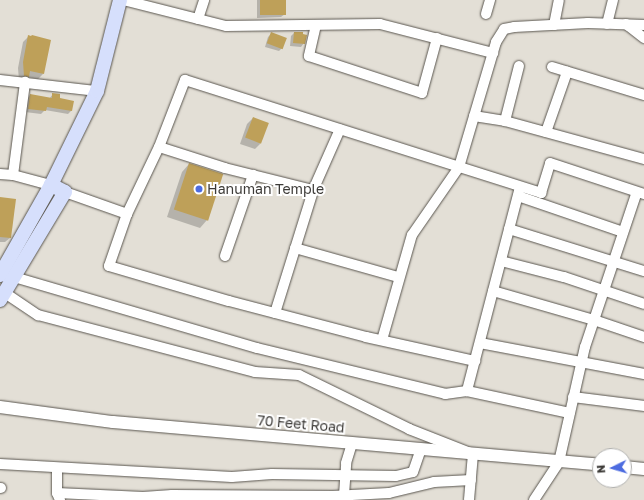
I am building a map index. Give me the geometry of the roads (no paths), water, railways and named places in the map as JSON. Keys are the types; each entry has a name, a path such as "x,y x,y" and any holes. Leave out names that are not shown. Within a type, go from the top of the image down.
{"main road":[{"path":"2,297 4,274 52,185 97,91 120,0"},
{"path":"4,274 65,192 52,185"}],"street":[{"path":"123,0 226,26 380,24 493,53"},
{"path":"198,19 204,0"},
{"path":"486,14 490,0"},
{"path":"554,25 559,0"},
{"path":"607,24 613,0"},
{"path":"626,24 644,38"},
{"path":"382,340 398,277 412,235 459,167 496,42 504,29 554,25 644,24"},
{"path":"316,25 309,56 422,93 437,38"},
{"path":"505,121 519,66"},
{"path":"552,67 644,96"},
{"path":"546,132 567,72"},
{"path":"0,80 97,91"},
{"path":"475,361 382,340 275,313 109,266 127,214 159,147 185,80 459,167 623,232"},
{"path":"13,175 25,82"},
{"path":"474,116 505,121 644,159"},
{"path":"275,313 313,190 340,130"},
{"path":"159,147 253,175 313,190"},
{"path":"519,192 541,193 550,163 640,193 623,232 594,320 573,397 559,462 534,500"},
{"path":"0,174 13,175 52,185"},
{"path":"225,256 253,175"},
{"path":"65,192 127,214"},
{"path":"467,391 519,192"},
{"path":"509,229 644,271"},
{"path":"295,248 398,277"},
{"path":"501,261 564,277 644,304"},
{"path":"4,274 257,348 445,394 467,391 570,413"},
{"path":"493,292 594,320 644,337"},
{"path":"2,297 38,315 256,372 299,375 410,429 473,454 472,480 469,500"},
{"path":"480,343 644,374"},
{"path":"573,397 644,406"},
{"name":"70 Feet Road","path":"0,407 113,422 592,464"},
{"path":"344,495 346,463 352,443"},
{"path":"0,464 232,477 272,474 396,476 413,472 421,449"},
{"path":"57,468 59,496 143,497 180,495 344,495 367,497 389,494 434,482 472,480"},
{"path":"632,468 644,469"}],"place":[{"name":"Hanuman Temple","path":"199,189"}]}
